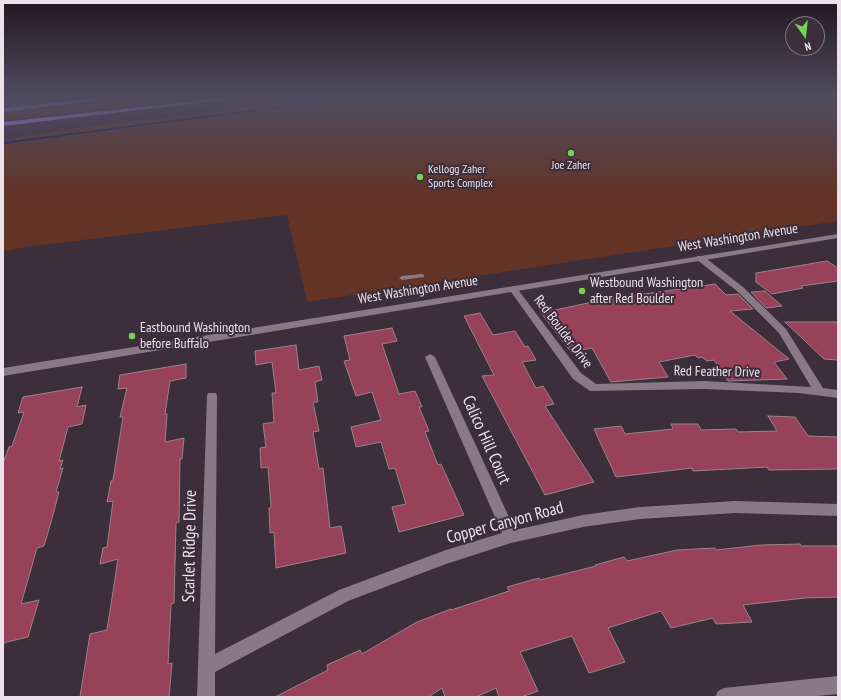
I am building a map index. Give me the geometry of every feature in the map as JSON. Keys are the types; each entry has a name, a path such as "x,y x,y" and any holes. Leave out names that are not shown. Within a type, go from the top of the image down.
{"street":[{"name":"West Washington Avenue","path":"3,372 838,236"},
{"path":"700,258 740,289 783,331 820,391"},
{"name":"Red Boulder Drive","path":"513,289 577,376 594,388"},
{"name":"Calico Hill Court","path":"430,357 511,537"},
{"name":"Red Feather Drive","path":"594,388 704,385 820,391 838,394"},
{"name":"Scarlet Ridge Drive","path":"206,697 212,396"},
{"name":"Copper Canyon Road","path":"206,668 344,595 446,557 511,537 583,521 640,513 735,507 838,510"},
{"path":"724,697 838,685"}],"lane":[{"path":"402,278 422,276"}],"shaded area":[{"name":"Kellogg Zaher Sports Complex","path":"61,131 838,131 838,221 307,302 287,215 25,247 3,252 3,140"}],"building":[{"path":"827,261 838,268 838,281 801,286 803,288 772,294 756,282 756,273"},
{"path":"715,284 726,295 738,294 753,309 730,311 789,359 774,362 787,379 728,381 714,360 707,361 702,357 698,358 695,355 659,362 668,377 611,382 592,348 571,352 541,313 602,300"},
{"path":"765,291 782,306 766,308 751,292"},
{"path":"480,313 493,335 515,331 525,347 528,346 536,360 522,362 536,388 543,386 554,404 545,406 594,482 545,495 482,376 494,375 464,316"},
{"path":"785,322 838,322 838,360 824,359"},
{"path":"392,328 397,341 382,344 399,394 415,391 422,407 419,407 429,431 425,432 438,465 441,464 464,515 399,532 392,507 406,504 395,468 389,469 381,442 356,447 351,427 381,420 372,392 356,396 344,361 350,360 344,336"},
{"path":"296,345 299,370 319,366 322,380 315,382 318,402 313,402 319,431 313,432 319,469 323,468 330,528 341,526 346,553 276,568 274,532 270,533 269,508 271,507 268,467 261,468 260,448 266,447 263,424 274,422 272,393 276,393 272,362 256,365 255,351"},
{"path":"186,364 186,378 170,381 165,414 167,414 165,442 184,438 182,459 180,459 179,522 176,523 174,603 171,604 168,664 172,663 169,697 80,697 90,634 107,630 118,559 100,564 103,548 107,547 113,501 107,502 111,481 113,480 123,417 120,417 127,388 118,389 120,375"},
{"path":"82,387 77,407 86,405 82,424 68,427 59,461 63,460 60,469 63,468 56,492 59,492 53,515 44,546 37,548 21,604 39,600 28,637 3,643 3,463 9,447 12,446 24,412 18,413 23,397"},
{"path":"768,416 795,417 808,436 838,437 838,469 769,470 767,467 693,471 692,468 616,477 594,429 621,426 625,434 673,429 671,424 698,424 701,430 736,429 738,432 777,431"},
{"path":"800,544 801,546 838,546 838,597 805,598 743,605 752,622 716,624 713,618 671,628 661,611 608,628 625,662 589,673 572,636 520,652 538,691 521,697 499,697 496,688 476,697 445,697 442,688 428,697 275,697 328,670 327,665 360,650 362,654 417,622 451,609 509,591 507,587 539,578 540,580 596,566 595,565 624,557 627,561 677,550 715,548 716,550 761,545"}],"waterway":[{"path":"3,143 99,131"}],"place":[{"name":"Joe Zaher","path":"571,153"},
{"name":"Kellogg Zaher Sports Complex","path":"420,177"},
{"name":"Westbound Washington after Red Boulder","path":"582,291"},
{"name":"Eastbound Washington before Buffalo","path":"132,336"}]}
